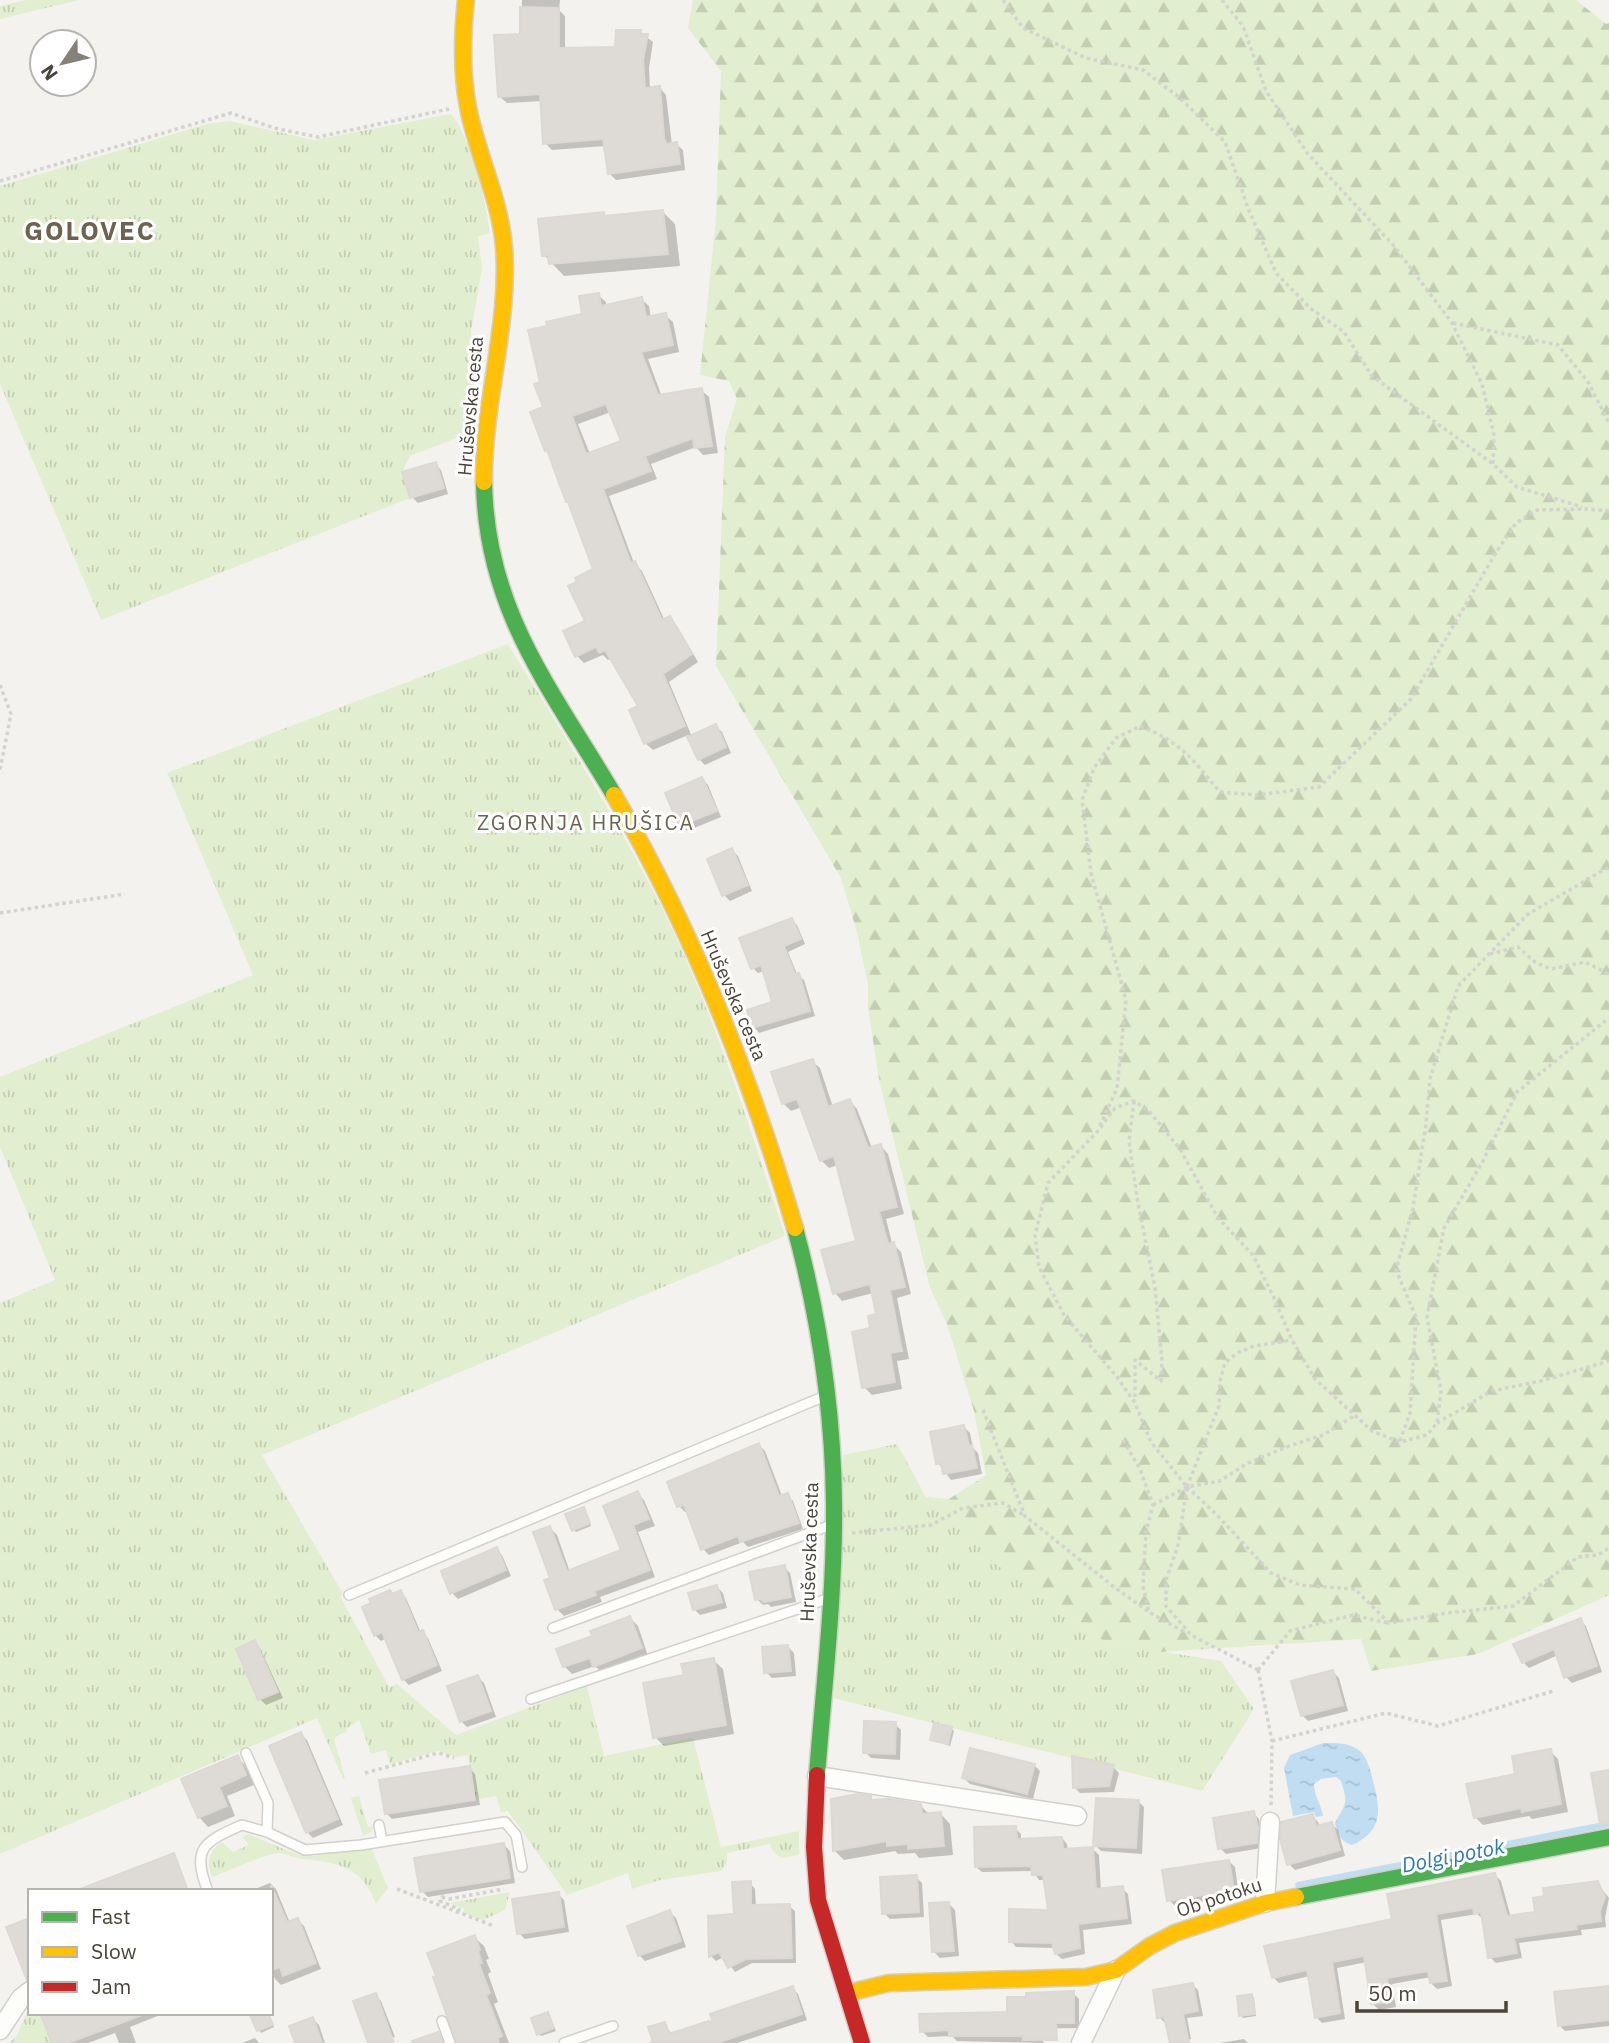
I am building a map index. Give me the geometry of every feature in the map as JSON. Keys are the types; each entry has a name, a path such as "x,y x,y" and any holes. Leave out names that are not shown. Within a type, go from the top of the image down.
{"street":[{"name":"Hruševska cesta","path":"466,0 463,63 468,105 496,195 505,263 484,471 487,532 497,579 517,633 638,840 685,932 715,999 764,1127 795,1230 813,1311 827,1395 832,1448 833,1530 814,1825 817,1894 827,1942 848,1993 862,2043"},
{"path":"817,1776 1077,1816"},
{"path":"1265,1903 1270,1822"},
{"name":"Ob potoku","path":"848,1993 889,1983 1086,1977 1116,1970 1150,1946 1175,1933 1265,1903 1609,1837"},
{"path":"1081,2043 1116,1970"},
{"path":"0,2030 21,1998 28,1993"}],"lane":[{"path":"349,1595 827,1395"},
{"path":"553,1628 833,1530"},
{"path":"531,1699 829,1599"},
{"path":"246,1753 268,1803 267,1832"},
{"path":"207,1889 201,1870 201,1854 208,1842 242,1825 267,1832 305,1850 361,1845 505,1822 516,1835 522,1867"},
{"path":"379,1825 382,1841"},
{"path":"442,2021 450,2043"},
{"path":"564,2043 613,2026"}],"path":[{"path":"1003,0 1023,28 1086,58 1143,70 1180,98 1225,142 1248,208 1276,273 1310,308 1344,332 1372,376 1493,464 1517,487 1587,509"},
{"path":"1222,0 1243,26 1266,91 1308,154 1394,246 1452,323 1482,384 1494,435 1493,464"},
{"path":"0,181 231,113 274,128 318,137 468,105"},
{"path":"1452,323 1558,345 1588,382 1609,423"},
{"path":"1097,1132 1117,1088 1126,1000 1091,873 1082,800 1094,768 1116,738 1140,726 1159,734 1176,743 1220,792 1256,795 1319,787 1411,699 1516,523 1537,510 1609,511"},
{"path":"0,685 11,714 0,770"},
{"path":"1400,1442 1410,1413 1416,1317 1396,1270 1412,1208 1426,1124 1430,1079 1458,986 1528,914 1609,867"},
{"path":"0,913 125,894"},
{"path":"1489,954 1518,947 1535,962 1551,969 1585,962 1609,974"},
{"path":"1437,1423 1441,1391 1427,1317 1444,1228 1483,1161 1517,1092 1609,1018"},
{"path":"1134,1101 1115,1108 1097,1132 1048,1183 1035,1235 1039,1267 1064,1315 1136,1403 1151,1442 1187,1488 1216,1514 1271,1573 1300,1585 1355,1589 1389,1623"},
{"path":"1134,1101 1149,1111 1180,1149 1219,1218 1253,1255 1292,1340 1315,1379 1372,1431 1400,1442 1427,1435 1437,1423 1492,1391 1545,1380 1609,1361"},
{"path":"1134,1101 1129,1141 1155,1289 1162,1361 1161,1381 1135,1360 1136,1403"},
{"path":"1416,1317 1427,1317"},
{"path":"1191,1635 1166,1606 1166,1580 1178,1545 1187,1488 1219,1406 1220,1381 1225,1363 1237,1353 1254,1346 1292,1340"},
{"path":"984,1410 1025,1516"},
{"path":"1153,1505 1187,1488 1220,1481 1248,1463 1323,1435 1354,1416"},
{"path":"1123,1440 1140,1469 1153,1505 1146,1532 1143,1587 1149,1612"},
{"path":"833,1530 931,1525 963,1508 1003,1503 1025,1516 1149,1612 1258,1670"},
{"path":"1258,1670 1290,1631 1353,1615 1389,1623 1513,1606 1578,1557 1598,1555 1609,1548"},
{"path":"1258,1670 1272,1741 1270,1822"},
{"path":"1272,1741 1387,1713 1438,1726 1553,1691"},
{"path":"365,1773 438,1753 454,1758"},
{"path":"397,1889 494,1926"},
{"path":"458,1912 459,1909 440,1901 442,1897 449,1899 504,1889"}],"green space":[{"path":"27,0 79,0 0,19 0,6"},
{"path":"693,0 1576,0 1606,24 1609,23 1609,1595 1478,1654 1371,1671 1361,1639 1160,1652 1107,1643 987,1558 949,1499 986,1475 974,1411 947,1324 930,1288 879,1080 868,1007 868,985 857,932 841,878 716,666 725,437 737,399 729,381 700,375 716,219 721,71 688,28"},
{"path":"451,114 471,154 490,233 478,236 482,268 471,332 475,403 472,432 410,456 402,472 410,498 101,620 0,384 0,186 207,124 230,121 314,140"},
{"path":"508,644 616,824 675,935 721,1046 785,1236 262,1455 342,1592 341,1598 389,1687 397,1684 456,1735 587,1686 604,1756 693,1738 721,1847 799,1831 799,1855 781,1858 772,1850 770,1844 727,1853 727,1862 721,1871 660,1880 632,1889 628,1873 567,1895 508,1811 501,1812 496,1796 475,1800 468,1755 455,1757 438,1751 390,1764 386,1750 371,1754 359,1720 346,1729 347,1732 334,1739 345,1778 343,1779 317,1718 0,1854 0,1303 55,1280 0,1147 0,1077 253,975 167,773"},
{"path":"897,1444 926,1497 949,1499 988,1558 1107,1643 1221,1661 1254,1709 1202,1791 834,1698 843,1455"},
{"path":"359,1796 368,1827 374,1826 371,1832 363,1836 351,1798"},
{"path":"248,1834 293,1853 312,1856 371,1847 388,1888 376,1904 364,1882 348,1869 278,1853 212,1877 209,1862 214,1849 222,1842 233,1852 249,1845 242,1837"},
{"path":"510,1892 505,1910 483,1920 463,1913 464,1909 450,1903"},
{"path":"28,2010 28,2015 41,2015 52,2043 9,2043 16,2037"}],"water":[{"path":"1323,1743 1356,1748 1365,1757 1371,1773 1377,1801 1377,1819 1369,1833 1352,1845 1340,1837 1335,1823 1345,1800 1341,1781 1336,1777 1321,1779 1314,1784 1323,1816 1316,1817 1314,1812 1293,1816 1284,1768 1290,1755"}],"building":[{"path":"520,7 559,8 559,48 615,47 616,30 641,30 641,34 648,34 643,60 645,88 660,86 664,137 666,144 677,142 680,164 608,174 603,139 543,144 540,94 498,97 494,35 520,34"},
{"path":"663,210 668,254 549,264 548,255 542,256 538,219 604,212 604,216"},
{"path":"599,293 601,306 642,297 646,317 666,313 673,345 641,352 658,395 702,388 712,446 694,448 693,438 645,456 651,471 603,489 631,563 635,561 662,620 670,616 692,654 663,674 685,726 644,744 629,710 638,706 605,650 599,653 596,647 575,657 563,631 585,621 568,586 577,582 575,578 593,569 530,412 543,407 534,384 540,382 528,330 547,326 546,322 582,314 579,296","holes":["606,404 621,441 586,454 572,416"]},
{"path":"436,462 444,488 410,498 402,472"},
{"path":"716,724 726,747 698,760 687,737"},
{"path":"702,777 717,811 679,826 665,793"},
{"path":"732,848 748,885 722,896 707,859"},
{"path":"792,918 801,939 784,946 795,974 799,973 810,1011 752,1028 747,1010 772,1002 761,965 751,969 739,938"},
{"path":"813,1059 828,1107 850,1099 868,1148 881,1144 897,1207 879,1211 888,1244 894,1242 905,1287 890,1290 902,1351 890,1353 895,1382 862,1388 852,1332 870,1328 868,1316 876,1314 870,1284 833,1294 821,1250 856,1241 834,1156 820,1161 797,1099 782,1104 771,1072"},
{"path":"964,1425 977,1468 943,1474 941,1463 936,1464 930,1432"},
{"path":"759,1443 779,1496 788,1493 799,1523 740,1542 738,1536 701,1550 684,1505 677,1507 667,1482"},
{"path":"638,1491 649,1519 633,1525 650,1570 594,1591 596,1595 555,1610 544,1580 550,1578 533,1532 550,1526 567,1571 621,1550 603,1506"},
{"path":"584,1507 590,1523 572,1531 565,1514"},
{"path":"497,1547 506,1570 450,1594 441,1571"},
{"path":"785,1565 791,1597 763,1602 762,1599 755,1600 749,1572"},
{"path":"717,1585 722,1602 693,1610 688,1593"},
{"path":"390,1590 392,1594 401,1590 418,1632 423,1630 437,1665 402,1680 382,1632 374,1636 362,1607 371,1603 369,1599"},
{"path":"630,1616 642,1648 593,1667 590,1658 563,1667 556,1649 592,1636 590,1631"},
{"path":"1581,1618 1597,1666 1564,1678 1554,1649 1522,1663 1513,1644"},
{"path":"255,1640 278,1692 258,1700 236,1649"},
{"path":"788,1645 791,1671 764,1673 762,1647"},
{"path":"714,1658 726,1725 653,1738 643,1683 684,1675 681,1664"},
{"path":"1333,1670 1343,1705 1301,1716 1291,1681"},
{"path":"478,1675 491,1711 460,1722 447,1686"},
{"path":"864,1721 896,1722 895,1754 863,1753"},
{"path":"934,1723 952,1727 948,1744 930,1740"},
{"path":"301,1732 338,1819 306,1833 269,1746"},
{"path":"970,1748 1035,1764 1027,1794 962,1778"},
{"path":"1551,1749 1561,1804 1522,1812 1521,1808 1474,1818 1466,1784 1515,1774 1512,1756"},
{"path":"238,1755 246,1775 219,1787 227,1806 198,1818 181,1779"},
{"path":"1072,1756 1114,1765 1109,1786 1073,1788"},
{"path":"470,1766 475,1800 385,1814 379,1780"},
{"path":"1609,1770 1609,1823 1600,1824 1591,1773"},
{"path":"857,1794 871,1796 871,1800 889,1799 921,1804 922,1814 941,1812 944,1846 908,1849 908,1844 887,1846 887,1841 833,1851 831,1799"},
{"path":"1096,1798 1139,1800 1136,1848 1093,1846"},
{"path":"1254,1811 1258,1828 1257,1843 1218,1849 1213,1818"},
{"path":"1313,1814 1316,1826 1332,1822 1340,1850 1287,1865 1280,1839 1281,1822"},
{"path":"1016,1826 1017,1839 1062,1837 1063,1849 1093,1847 1096,1889 1123,1886 1127,1918 1078,1924 1080,1948 1055,1954 1052,1943 1009,1942 1009,1909 1048,1910 1043,1875 1032,1875 1031,1866 975,1867 974,1827"},
{"path":"504,1843 510,1878 420,1892 414,1858"},
{"path":"174,1853 187,1889 81,1889"},
{"path":"1229,1860 1234,1890 1167,1901 1162,1870"},
{"path":"1495,1873 1507,1916 1535,1912 1533,1898 1544,1896 1543,1888 1598,1881 1605,1897 1600,1911 1601,1921 1576,1925 1577,1929 1514,1938 1517,1953 1488,1958 1481,1912 1474,1914 1473,1908 1436,1914 1447,1981 1430,1983 1428,1971 1387,1978 1390,2002 1371,2004 1364,1956 1332,1962 1340,2013 1315,2018 1307,1970 1272,1978 1264,1946 1392,1919 1387,1894"},
{"path":"917,1875 919,1912 882,1914 880,1877"},
{"path":"751,1881 751,1905 790,1904 792,1958 746,1959 728,1968 719,1952 709,1957 708,1916 734,1914 732,1882"},
{"path":"273,1890 287,1922 298,1918 316,1963 283,1976 280,1967 273,1969"},
{"path":"559,1892 564,1927 517,1934 512,1899"},
{"path":"949,1902 954,1951 932,1952 929,1903"},
{"path":"670,1910 681,1941 638,1956 627,1926"},
{"path":"28,1919 28,1980 27,1980 6,1927"},
{"path":"475,1935 482,1963 479,1964 490,1993 486,1995 502,2036 497,2038 499,2043 457,2043 427,1953"},
{"path":"1193,1983 1198,2011 1183,2014 1189,2043 1170,2043 1164,2017 1157,2018 1153,1990"},
{"path":"793,1986 802,2014 717,2043 651,2043 648,2027 665,2022 669,2034 709,2021 711,2024 710,2014"},
{"path":"1609,1986 1609,2020 1558,2026 1554,1992"},
{"path":"1074,1991 1074,2023 1056,2023 1057,2040 1023,2040 1023,2036 949,2036 949,2030 920,2032 919,2014 1007,2012 1007,1997 1026,1997 1026,1993"},
{"path":"376,1993 394,2043 368,2043 353,2001"},
{"path":"1252,1994 1255,2014 1239,2016 1237,1996"},
{"path":"548,2012 554,2028 537,2035 531,2018"},
{"path":"41,2015 142,2015 68,2043 52,2043"},
{"path":"250,2015 269,2015 273,2025 257,2031"},
{"path":"313,2017 322,2043 295,2043 289,2026"},
{"path":"438,2032 443,2043 412,2041"}],"waterway":[{"name":"Dolgi potok","path":"1298,1885 1609,1824"}],"traffic: fast":[{"path":"484,482 488,528 496,571 510,610 526,648 546,684 614,795"},
{"path":"795,1228 818,1330 828,1399 833,1468 833,1571 817,1775"},
{"path":"1296,1897 1609,1837"}],"traffic: slow":[{"path":"466,0 463,56 466,98 494,196 504,247 503,305 488,423 484,482"},
{"path":"614,795 643,846 718,1006 759,1116 795,1228"},
{"path":"848,1993 889,1983 1086,1977 1116,1970 1150,1946 1175,1933 1265,1903 1296,1897"}],"traffic: jam":[{"path":"817,1775 814,1847 818,1900 862,2043"}],"district":[{"name":"GOLOVEC","path":"90,230"},
{"name":"ZGORNJA HRUŠICA","path":"586,822"}]}
